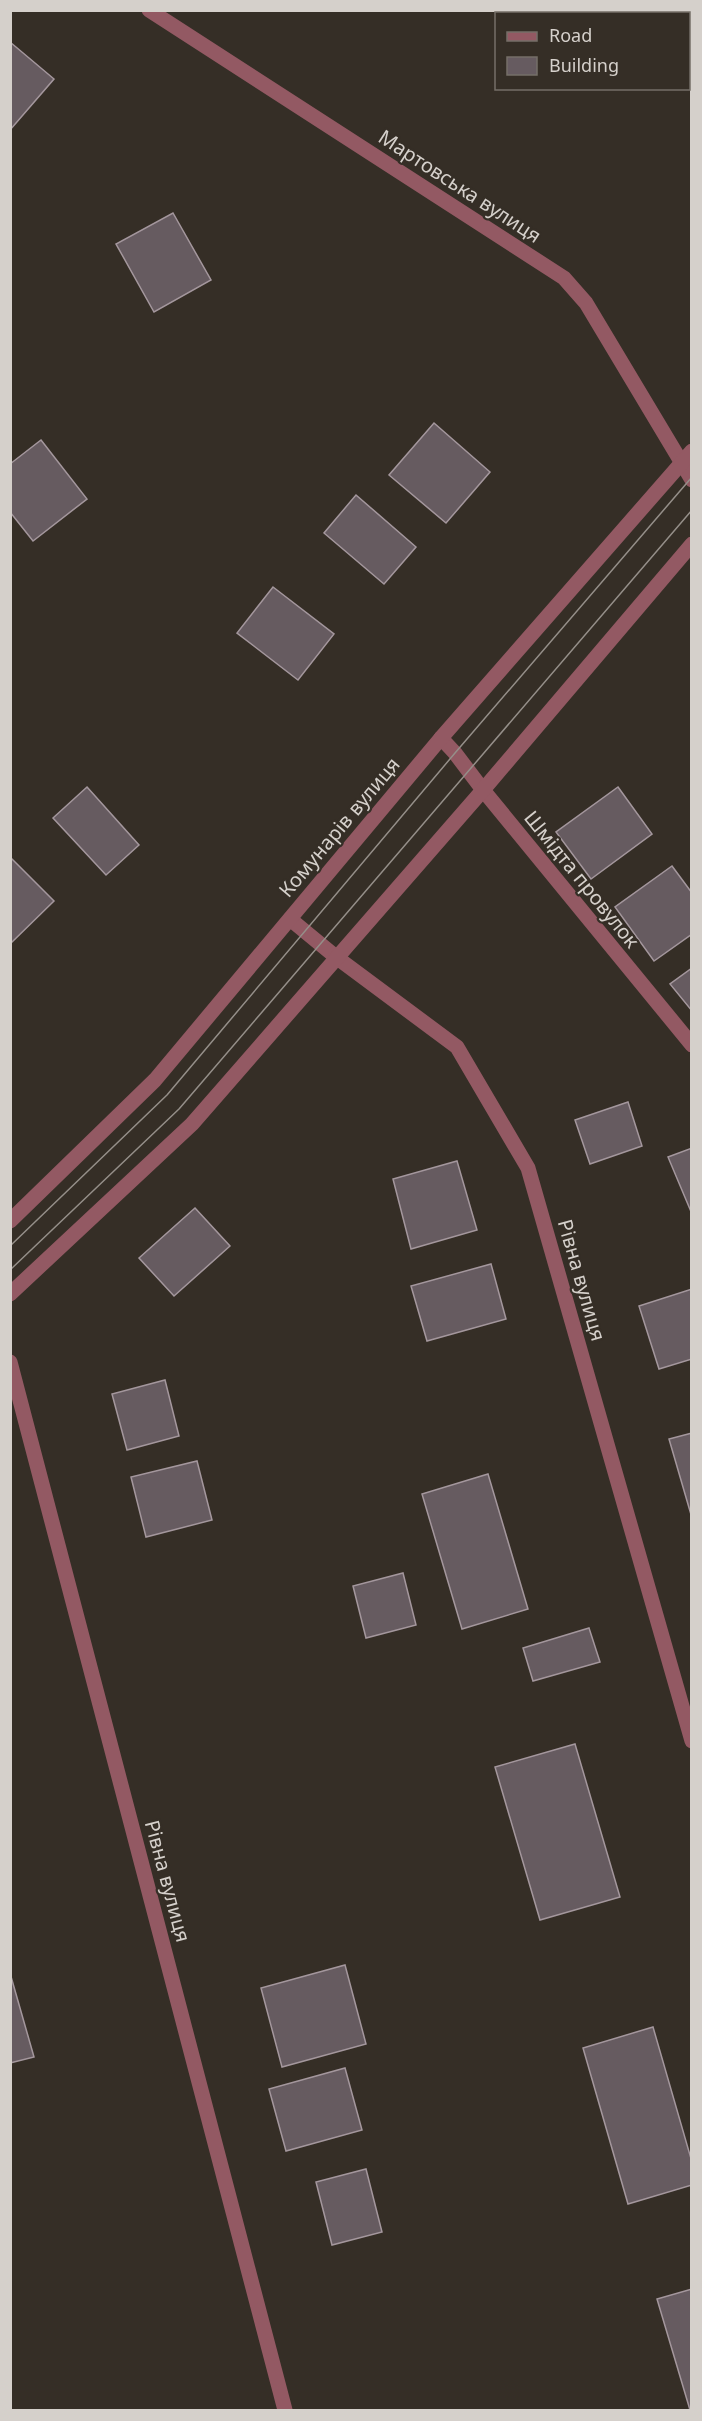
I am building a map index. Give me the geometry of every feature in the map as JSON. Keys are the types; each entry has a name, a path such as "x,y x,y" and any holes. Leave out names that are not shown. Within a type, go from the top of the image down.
{"street":[{"name":"Мартовська вулиця","path":"149,10 564,278 586,303 692,480"},
{"name":"Комунарів вулиця","path":"10,1221 155,1080 441,738 692,451"},
{"path":"10,1294 192,1124 483,790 692,544"},
{"name":"Шмідта провулок","path":"441,738 692,1045"},
{"name":"Рівна вулиця","path":"290,919 336,957 457,1047 528,1168 692,1741"},
{"name":"Рівна вулиця","path":"10,1362 285,2410"}],"building":[{"path":"10,42 54,79 10,130"},
{"path":"173,213 211,280 154,312 116,244"},
{"path":"434,423 490,472 446,523 389,475"},
{"path":"41,440 87,499 33,541 10,512 10,464"},
{"path":"356,495 416,547 384,584 324,533"},
{"path":"273,587 334,634 298,680 237,633"},
{"path":"87,787 139,845 106,875 53,818"},
{"path":"618,787 652,834 591,879 556,832"},
{"path":"10,857 54,901 10,944"},
{"path":"672,866 692,893 692,934 654,961 615,907"},
{"path":"692,968 692,1011 670,984"},
{"path":"628,1102 642,1146 590,1164 575,1120"},
{"path":"692,1148 692,1214 668,1157"},
{"path":"457,1161 477,1230 411,1249 393,1179"},
{"path":"195,1208 230,1246 174,1296 139,1258"},
{"path":"491,1264 506,1319 427,1341 411,1286"},
{"path":"692,1289 692,1359 659,1369 639,1306"},
{"path":"165,1380 179,1436 127,1450 112,1394"},
{"path":"692,1433 692,1518 669,1439"},
{"path":"197,1461 212,1520 146,1537 131,1477"},
{"path":"488,1474 528,1609 462,1629 422,1494"},
{"path":"403,1573 416,1625 366,1638 353,1586"},
{"path":"589,1628 600,1662 533,1681 523,1648"},
{"path":"575,1744 620,1897 540,1920 495,1767"},
{"path":"345,1965 366,2044 282,2067 261,1988"},
{"path":"10,1973 34,2057 10,2063"},
{"path":"653,2027 692,2162 692,2185 628,2204 583,2048"},
{"path":"345,2068 362,2130 286,2151 269,2089"},
{"path":"366,2169 382,2232 332,2245 316,2182"},
{"path":"692,2289 692,2410 690,2410 657,2299"}],"tram line":[{"path":"10,1246 167,1095 455,753 692,477"},
{"path":"10,1270 179,1109 692,510"}]}
